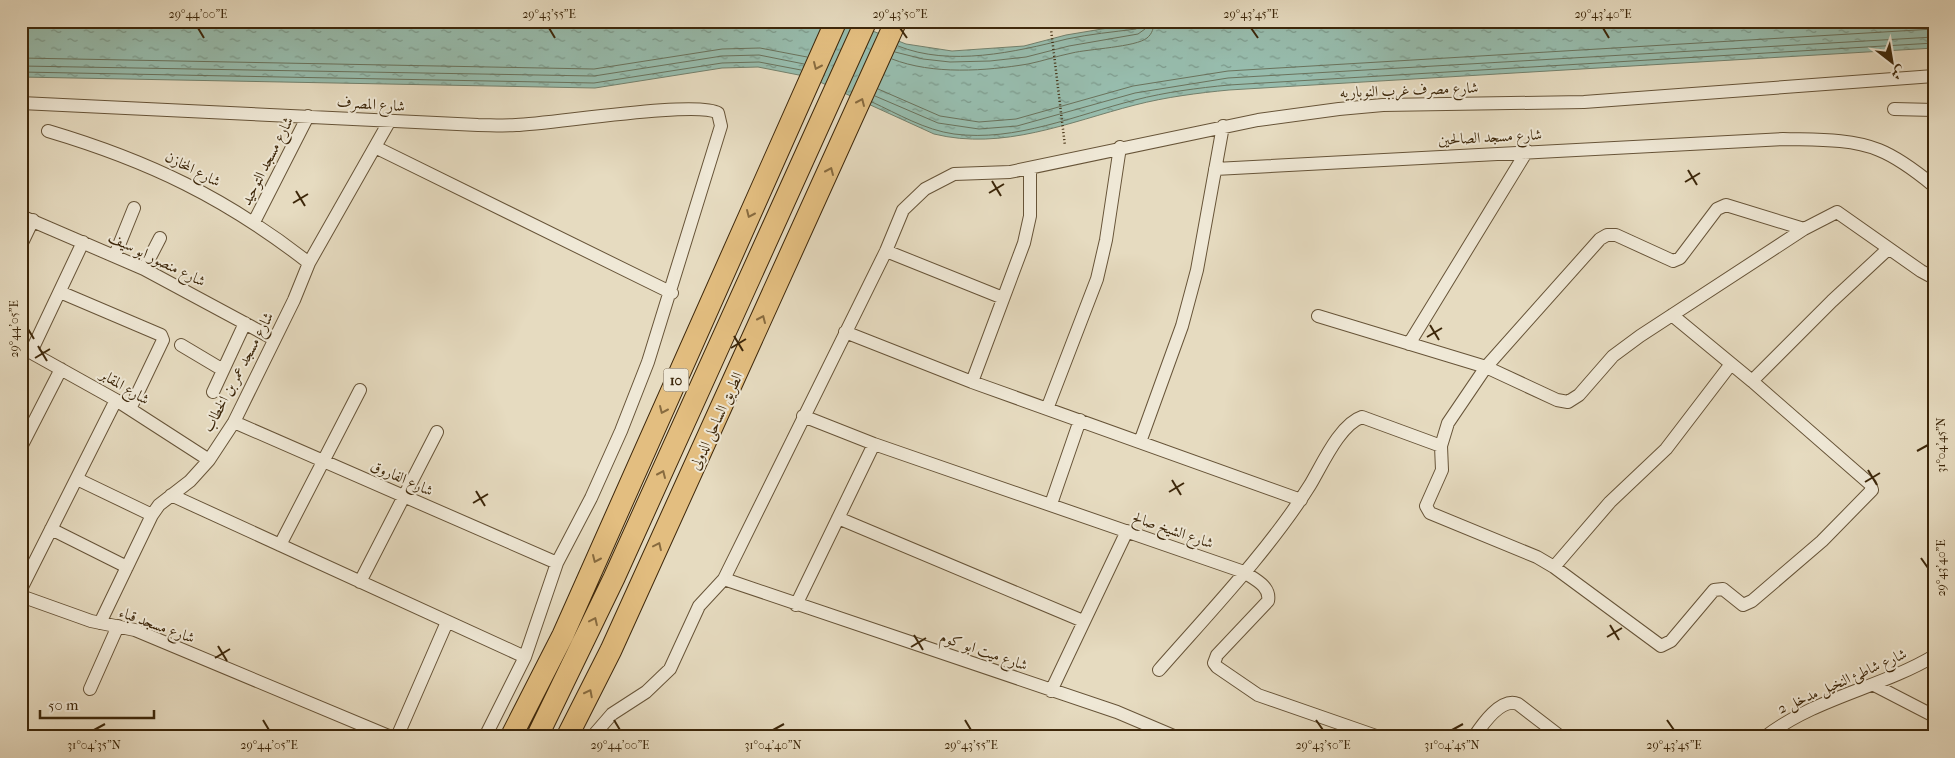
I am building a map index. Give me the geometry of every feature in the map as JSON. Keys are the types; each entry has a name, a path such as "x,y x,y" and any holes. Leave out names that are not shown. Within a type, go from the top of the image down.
{"highway":[{"name":"10","path":"511,737 563,634 836,21"},
{"path":"537,737 614,578 866,21"},
{"name":"الطريق الساحلى الدولى","path":"567,737 615,641 841,146 896,21"}],"street":[{"name":"شارع مصرف غرب النوباريه","path":"886,251 903,210 925,189 954,174 1010,172 1223,126 1339,109 1383,105 1584,102 1934,76"},
{"name":"شارع المصرف","path":"21,103 308,116 389,122 516,126 645,112 690,109 714,110 718,113 721,126 672,293"},
{"path":"1894,109 1934,110"},
{"name":"شارع مسجد التوحيد","path":"254,222 308,116"},
{"name":"شارع مسجد عمر بن الخطاب","path":"100,623 152,515 159,505 190,481 209,460 234,422 309,263 389,122"},
{"path":"1140,442 1182,326 1197,270 1223,126"},
{"name":"شارع المخازن","path":"48,131 102,147 155,168 206,192 254,222 309,263"},
{"name":"شارع مسجد الصالحين","path":"1215,169 1766,139 1826,141 1877,149 1911,168 1934,186"},
{"path":"375,147 672,293 621,431 591,498 557,563 525,656 485,737"},
{"path":"1047,408 1097,278 1106,240 1120,147"},
{"path":"1409,344 1527,151"},
{"path":"972,382 1024,243 1030,216 1030,168"},
{"path":"1672,315 1752,381 1872,487 1872,491 1822,541 1748,604 1739,602 1723,589 1714,590 1670,641 1661,646 1554,567 1536,557 1430,513 1426,506 1442,470 1441,446 1448,423 1486,367 1600,239 1607,235 1616,235 1673,261 1680,258 1721,206 1754,212 1804,229"},
{"path":"115,256 134,208"},
{"path":"1318,316 1486,367 1557,400 1568,402 1579,395 1613,356 1804,229 1837,212 1888,249 1934,278"},
{"path":"21,245 27,218"},
{"name":"شارع منصور ابو سيف","path":"27,218 144,269 274,339"},
{"path":"144,269 160,238"},
{"path":"26,350 60,292 83,242"},
{"path":"1752,381 1832,301 1888,249"},
{"path":"592,737 612,714 646,692 670,669 699,606 724,579 886,251 1003,298"},
{"path":"60,292 162,335 163,340 130,409"},
{"path":"213,392 245,323"},
{"path":"845,332 972,382 1301,500"},
{"path":"180,345 222,370"},
{"name":"شارع المقابر","path":"26,350 116,400 209,460"},
{"path":"1554,567 1610,502 1666,449 1732,364"},
{"path":"21,447 61,368"},
{"path":"280,545 360,390"},
{"path":"21,589 116,400"},
{"name":"شارع الشيخ صالح","path":"803,416 874,444 1244,572 1266,587 1269,594 1268,601 1215,658 1214,663 1217,668 1258,695 1379,737"},
{"path":"1159,670 1244,572 1301,500 1346,427 1356,419 1362,417 1369,419 1441,446"},
{"path":"1051,504 1080,420"},
{"name":"شارع الفاروق","path":"234,422 557,563"},
{"path":"360,582 437,432"},
{"path":"796,605 874,444"},
{"path":"77,479 152,515"},
{"path":"170,495 525,656"},
{"path":"838,518 1083,620"},
{"path":"51,529 127,567"},
{"path":"1051,691 1083,620 1127,531"},
{"name":"شارع ميت ابو كوم","path":"724,579 796,605 1117,712 1176,737"},
{"name":"شارع مسجد قباء","path":"21,596 100,623 134,630 391,737"},
{"path":"397,737 448,622"},
{"path":"90,689 118,626"},
{"name":"شارع شاطئ النخيل مدخل 2","path":"1773,735 1809,711 1913,668 1934,656"},
{"path":"1874,685 1934,716"},
{"path":"1474,737 1502,706 1510,702 1518,704 1561,737"}],"path":[{"path":"1050,21 1063,133"}],"water":[{"path":"21,21 847,21 906,44 952,51 1024,46 1066,35 1150,21 1934,21 1934,48 1229,90 1158,100 1036,132 1011,137 985,139 934,134 809,77 758,67 722,68 595,88 21,77"}]}
